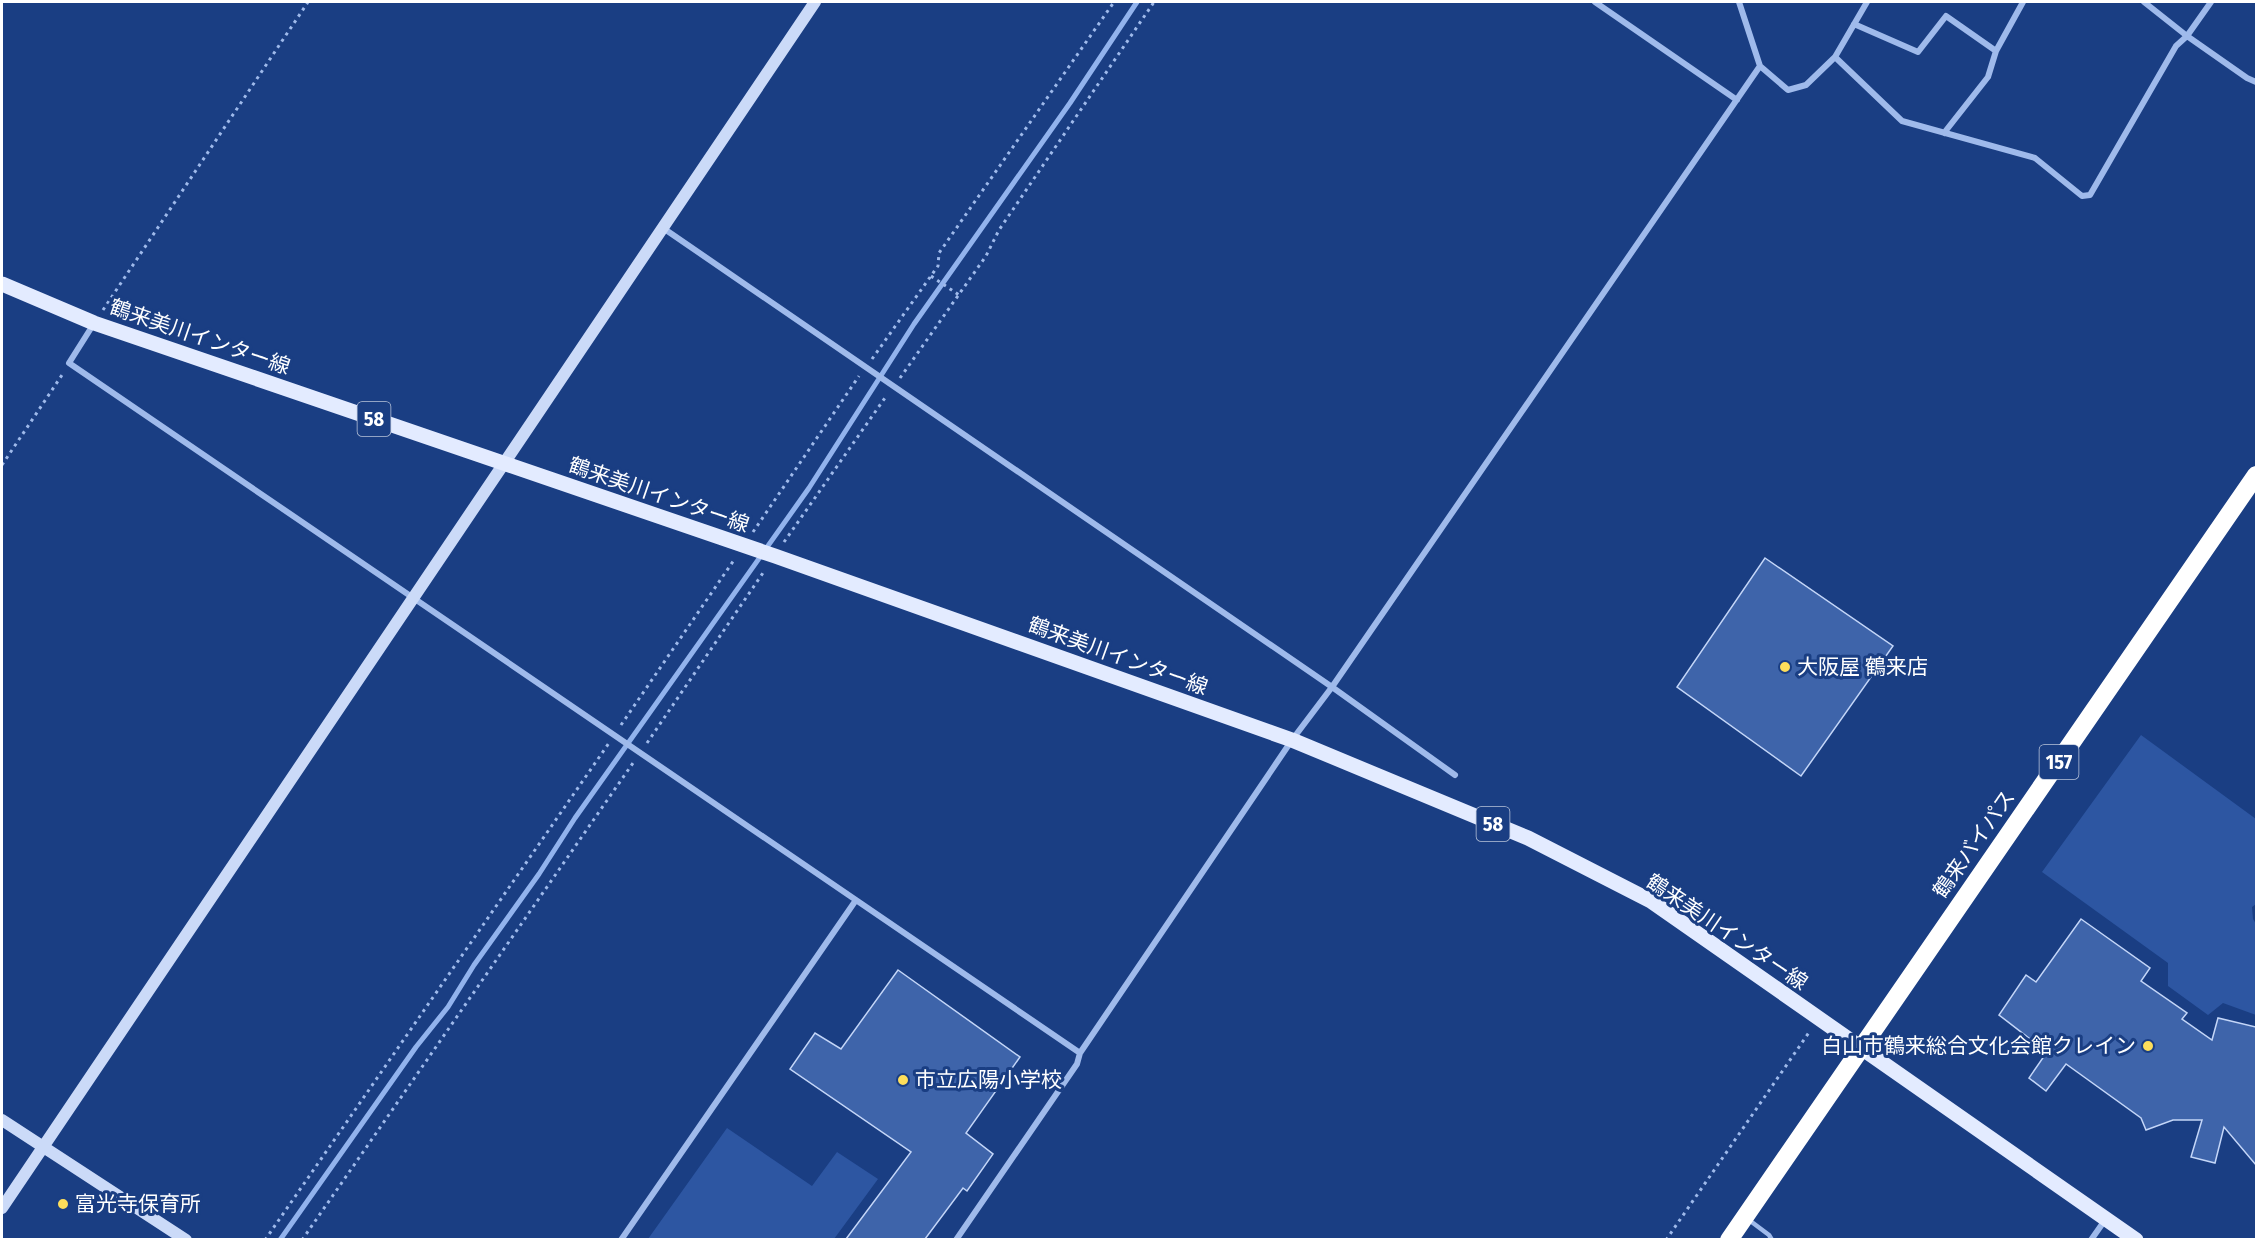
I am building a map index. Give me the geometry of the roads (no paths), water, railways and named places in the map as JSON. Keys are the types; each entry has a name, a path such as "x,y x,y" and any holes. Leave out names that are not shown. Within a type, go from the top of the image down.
{"highway":[{"name":"鶴来バイパス","path":"1729,1239 2256,476"}],"main road":[{"name":"鶴来美川インター線","path":"2,284 94,323 775,556 1292,740 1528,838 1651,902 2136,1239"}],"street":[{"path":"2,1208 815,2"},
{"path":"1595,2 1737,100"},
{"path":"1739,2 1760,66 1788,90 1806,85 1835,57 1867,2"},
{"path":"1944,133 1988,77 1996,51 2023,2"},
{"path":"2144,2 2187,36 2256,82"},
{"path":"1835,57 1902,122 2035,158 2082,196 2090,195 2176,46 2187,36 2211,2"},
{"path":"1854,24 1918,52 1946,16 1996,51"},
{"path":"956,1239 1077,1065 1080,1053 1292,740 1332,687 1760,66"},
{"path":"663,228 1332,687 1455,775"},
{"path":"94,323 69,363 1080,1053"},
{"path":"621,1239 856,900"},
{"path":"2,1120 186,1239"},
{"path":"2091,1239 2106,1219"}],"lane":[{"path":"1744,1217 1772,1239"}],"waterway":[{"path":"280,1240 416,1047 448,1007 474,965 539,874 575,818 809,488 914,324 1070,103 1137,2"}],"place":[{"name":"大阪屋 鶴来店","path":"1785,667"},
{"name":"白山市鶴来総合文化会館クレイン","path":"2148,1046"},
{"name":"市立広陽小学校","path":"903,1080"},
{"name":"富光寺保育所","path":"63,1204"}]}
